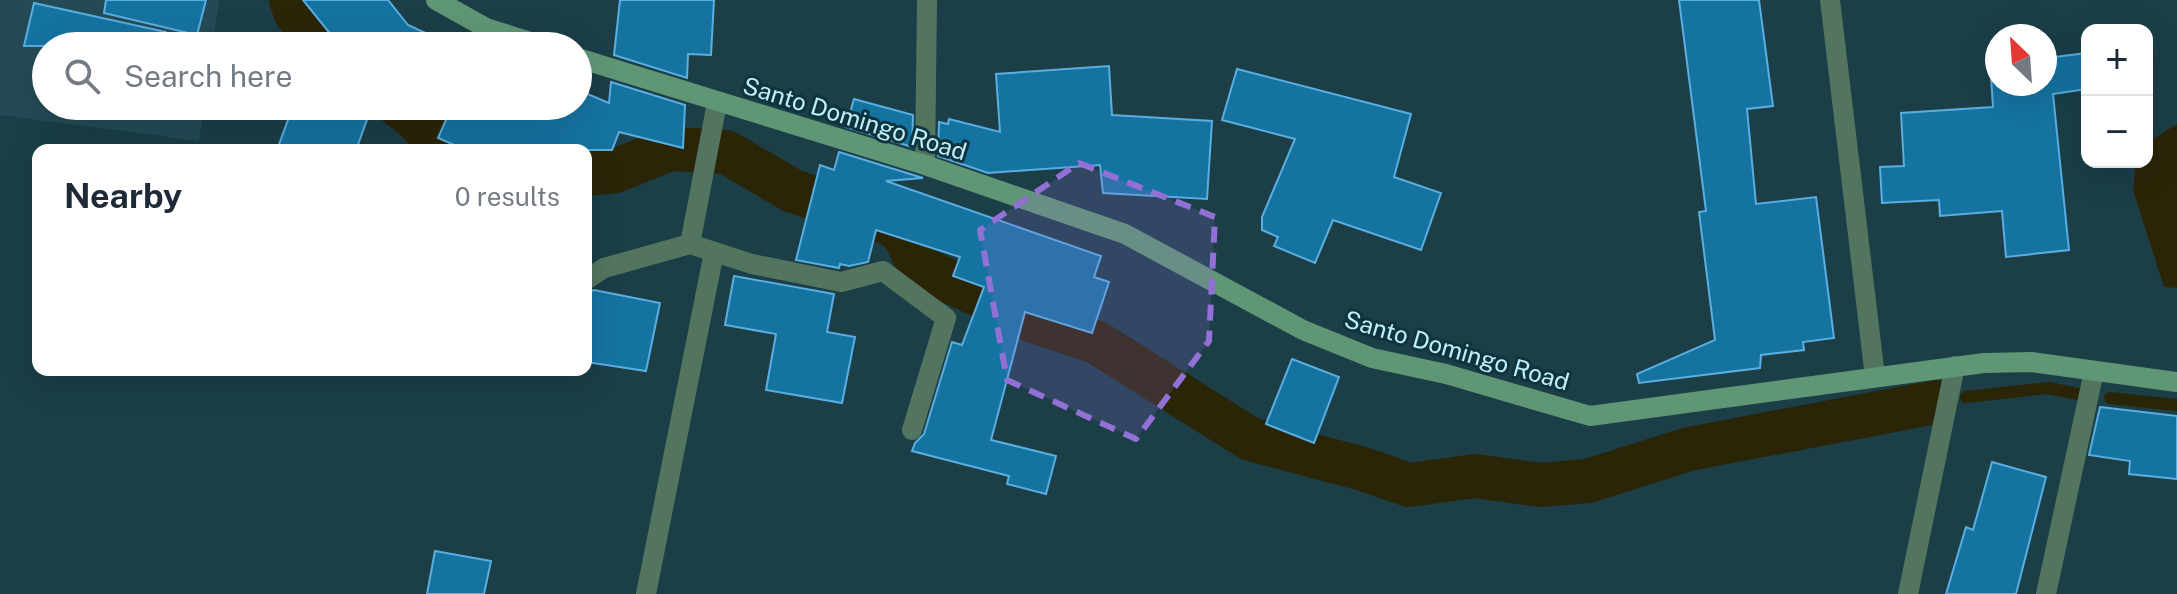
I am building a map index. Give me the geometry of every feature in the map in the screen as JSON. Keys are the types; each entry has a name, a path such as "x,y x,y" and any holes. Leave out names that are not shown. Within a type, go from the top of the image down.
{"street":[{"path":"436,0 499,32"},
{"path":"925,165 927,0"},
{"path":"1830,0 1875,377"},
{"name":"Santo Domingo Road","path":"592,63 925,165 1125,234 1303,330 1372,358 1446,374 1590,416 1955,366 2031,362 2177,382"},
{"path":"690,244 717,103"},
{"path":"592,276 604,268 690,244 752,264 841,282 883,271 946,318 912,430"},
{"path":"646,594 714,252"},
{"path":"1908,594 1955,366"},
{"path":"2046,594 2094,371"}],"highlighted area":[{"path":"1079,163 1215,217 1209,341 1136,439 1007,380 980,230"}],"shaded area":[{"path":"0,0 219,0 215,32 32,32 32,119 0,115"},
{"path":"38,120 202,120 199,141"},
{"path":"2177,124 2177,288 2164,287 2133,190 2135,168 2153,168 2153,139"}],"building":[{"path":"106,0 206,0 198,32 184,32 104,13"},
{"path":"303,0 388,0 408,25 423,32 329,32"},
{"path":"620,0 714,0 711,55 688,54 687,78 614,55"},
{"path":"1679,0 1759,0 1773,106 1747,109 1756,204 1816,197 1834,338 1803,342 1804,350 1761,355 1760,368 1639,383 1637,374 1715,340 1699,212 1706,211"},
{"path":"34,3 166,32 32,32 32,46 24,46"},
{"path":"2081,54 2081,90 2057,93 2057,57"},
{"path":"1109,66 1112,115 1212,121 1207,199 1103,193 1100,165 988,173 938,156 939,122 948,124 949,119 1000,132 996,74"},
{"path":"1237,69 1411,114 1394,177 1441,193 1421,250 1333,220 1315,263 1274,246 1278,237 1262,230 1262,217 1295,139 1222,120"},
{"path":"611,82 685,105 683,148 619,132 612,150 592,150 592,144 452,144 438,138 446,120 592,120 592,96 609,103"},
{"path":"1992,96 2053,96 2069,250 2006,257 2002,211 1940,216 1939,200 1882,203 1880,167 1904,166 1901,113 1993,107"},
{"path":"854,99 913,115 912,147 846,127"},
{"path":"288,120 367,120 358,144 279,144"},
{"path":"839,152 923,178 886,181 1101,256 1094,277 1109,282 1092,333 1025,312 991,440 1056,456 1046,494 1007,484 1009,476 912,451 924,434 952,342 962,345 984,287 953,276 960,257 876,230 868,262 849,266 840,264 839,268 796,260 820,165 834,170"},
{"path":"734,276 834,294 827,332 855,337 842,403 766,390 776,334 725,325"},
{"path":"592,291 660,303 646,371 592,363"},
{"path":"1292,359 1339,377 1314,443 1266,424"},
{"path":"2100,407 2177,416 2177,479 2129,474 2130,461 2089,455"},
{"path":"1992,462 2046,477 2016,594 1946,594 1966,527 1973,530"},
{"path":"435,551 491,561 484,594 427,594"}],"waterway":[{"path":"291,0 296,14 315,32"},
{"path":"417,120 436,144"},
{"path":"592,173 615,171 670,149 726,152 793,191 893,225 905,236 919,267 1036,322 1096,342 1250,439 1363,469 1409,485 1475,476 1541,485 1588,481 1689,449 1936,402"},
{"path":"1966,397 2048,388 2078,394"},
{"path":"2110,398 2177,405"}]}
